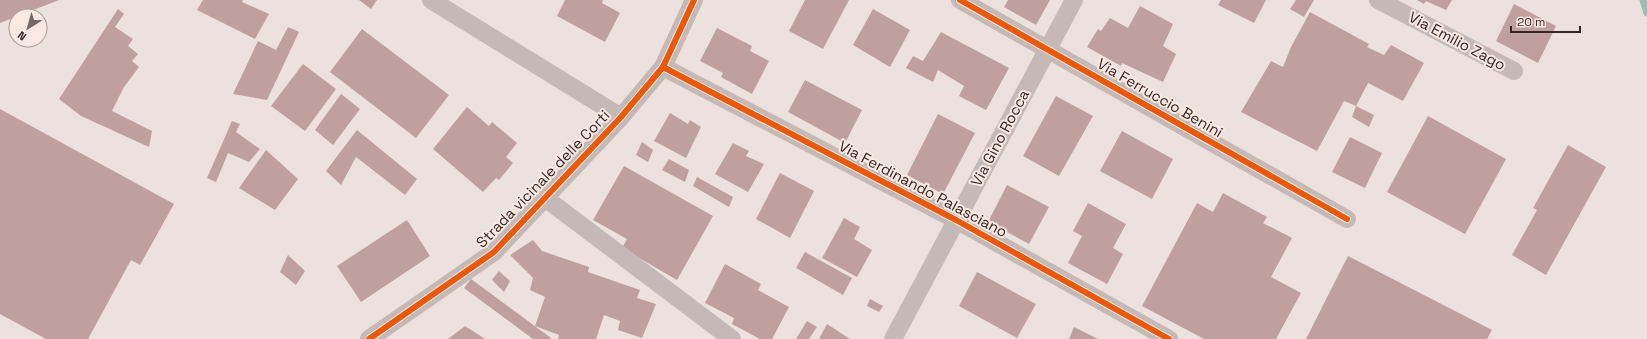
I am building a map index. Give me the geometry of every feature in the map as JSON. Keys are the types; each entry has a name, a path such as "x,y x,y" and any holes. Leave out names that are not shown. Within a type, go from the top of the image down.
{"street":[{"name":"Strada vicinale delle Corti","path":"431,0 621,117"},
{"name":"Strada vicinale delle Corti","path":"369,339 494,252 621,117 662,67 694,0"},
{"name":"Via Ferruccio Benini","path":"960,0 1348,219"},
{"name":"Via Gino Rocca","path":"893,339 1074,0"},
{"name":"Via Emilio Zago","path":"1378,0 1514,71"},
{"name":"Via Ferdinando Palasciano","path":"662,67 956,220 1169,339"},
{"name":"Strada vicinale delle Corti","path":"545,198 732,339"}],"building":[{"path":"0,0 59,0 38,8 8,8 8,20 0,23"},
{"path":"203,0 243,0 242,2 269,14 255,39 197,10"},
{"path":"359,0 377,0 371,9"},
{"path":"565,0 603,0 602,3 620,13 605,42 557,16"},
{"path":"805,0 849,0 823,49 789,31"},
{"path":"1008,0 1050,0 1036,25 1004,7"},
{"path":"1221,0 1266,0 1254,23 1218,5"},
{"path":"1296,0 1314,0 1304,17 1290,9"},
{"path":"1417,0 1452,0 1446,10 1426,1 1424,4"},
{"path":"1514,4 1556,26 1538,63 1496,41"},
{"path":"1140,6 1173,24 1163,46 1176,54 1163,82 1122,63 1121,66 1087,47 1098,29 1101,31 1110,18 1128,28"},
{"path":"118,9 124,14 115,27 133,39 128,46 138,54 132,61 139,67 124,87 112,111 152,131 149,147 81,116 59,99"},
{"path":"873,9 910,30 890,67 853,45"},
{"path":"1310,12 1369,44 1367,47 1384,55 1391,45 1424,63 1403,101 1368,83 1356,106 1344,101 1317,151 1241,112 1271,61 1283,67 1291,47"},
{"path":"288,27 299,32 267,100 233,94 258,41 276,50"},
{"path":"717,28 752,46 750,51 769,61 752,94 721,77 723,73 700,61"},
{"path":"362,29 449,95 416,138 330,72"},
{"path":"941,32 1009,68 986,110 959,96 964,86 938,70 933,82 906,68 913,56 923,61"},
{"path":"303,64 336,89 305,131 271,106"},
{"path":"805,80 862,110 845,143 788,112"},
{"path":"341,94 360,109 333,145 315,130"},
{"path":"1056,96 1093,116 1059,176 1023,156"},
{"path":"1356,106 1374,115 1369,127 1352,117"},
{"path":"467,107 489,126 492,122 517,143 506,157 513,163 499,180 496,178 483,192 433,149"},
{"path":"0,109 174,204 140,265 131,260 88,339 46,339 0,314"},
{"path":"670,113 688,124 690,120 701,127 686,158 654,141"},
{"path":"938,114 975,133 943,194 907,175"},
{"path":"1428,116 1506,159 1465,234 1387,192"},
{"path":"232,121 240,124 236,132 260,149 249,162 228,153 216,182 207,178"},
{"path":"357,130 417,179 405,195 356,157 341,185 326,171"},
{"path":"1122,131 1173,159 1152,199 1100,171"},
{"path":"1350,137 1382,153 1365,188 1332,172"},
{"path":"642,142 653,150 648,162 636,155"},
{"path":"733,143 749,151 746,156 764,164 748,192 715,174"},
{"path":"1568,145 1606,167 1546,275 1512,255 1537,210 1533,208"},
{"path":"266,150 298,179 275,210 239,188"},
{"path":"669,159 689,170 685,182 662,170"},
{"path":"624,166 713,216 677,280 622,248 627,239 593,220"},
{"path":"780,173 814,191 790,238 756,219"},
{"path":"697,177 733,197 729,207 693,186"},
{"path":"1007,185 1049,207 1029,244 988,222"},
{"path":"1223,193 1267,217 1263,223 1292,238 1271,277 1301,293 1276,339 1204,339 1142,306 1197,203 1213,212"},
{"path":"1088,203 1126,224 1113,248 1123,254 1107,284 1068,263 1082,236 1073,231"},
{"path":"844,218 860,227 854,239 872,250 857,277 822,258"},
{"path":"407,220 430,256 361,302 337,266"},
{"path":"533,240 542,251 589,267 588,272 640,290 637,298 656,304 642,338 618,330 620,321 604,315 596,339 558,339 559,335 535,326 545,297 530,290 533,278 510,255"},
{"path":"805,252 852,278 843,295 796,268"},
{"path":"288,255 305,271 296,285 280,272"},
{"path":"1348,256 1492,330 1487,339 1306,339"},
{"path":"725,264 761,284 758,290 789,307 772,339 760,339 732,324 734,318 705,303"},
{"path":"499,271 510,281 504,292 492,280"},
{"path":"977,272 1036,304 1017,338 959,306"},
{"path":"471,279 551,338 533,339 464,288"},
{"path":"870,299 883,306 879,312 867,306"},
{"path":"807,321 817,327 809,339 796,339"},
{"path":"827,324 850,339 819,339"},
{"path":"465,326 485,339 448,339"},
{"path":"1074,327 1098,339 1069,339"}],"waterway":[{"path":"1643,0 1647,13"}],"cycle path":[{"path":"369,339 494,252 621,117 663,67 694,0"},
{"path":"960,0 1347,219"},
{"path":"663,67 956,220 1169,339"}]}
